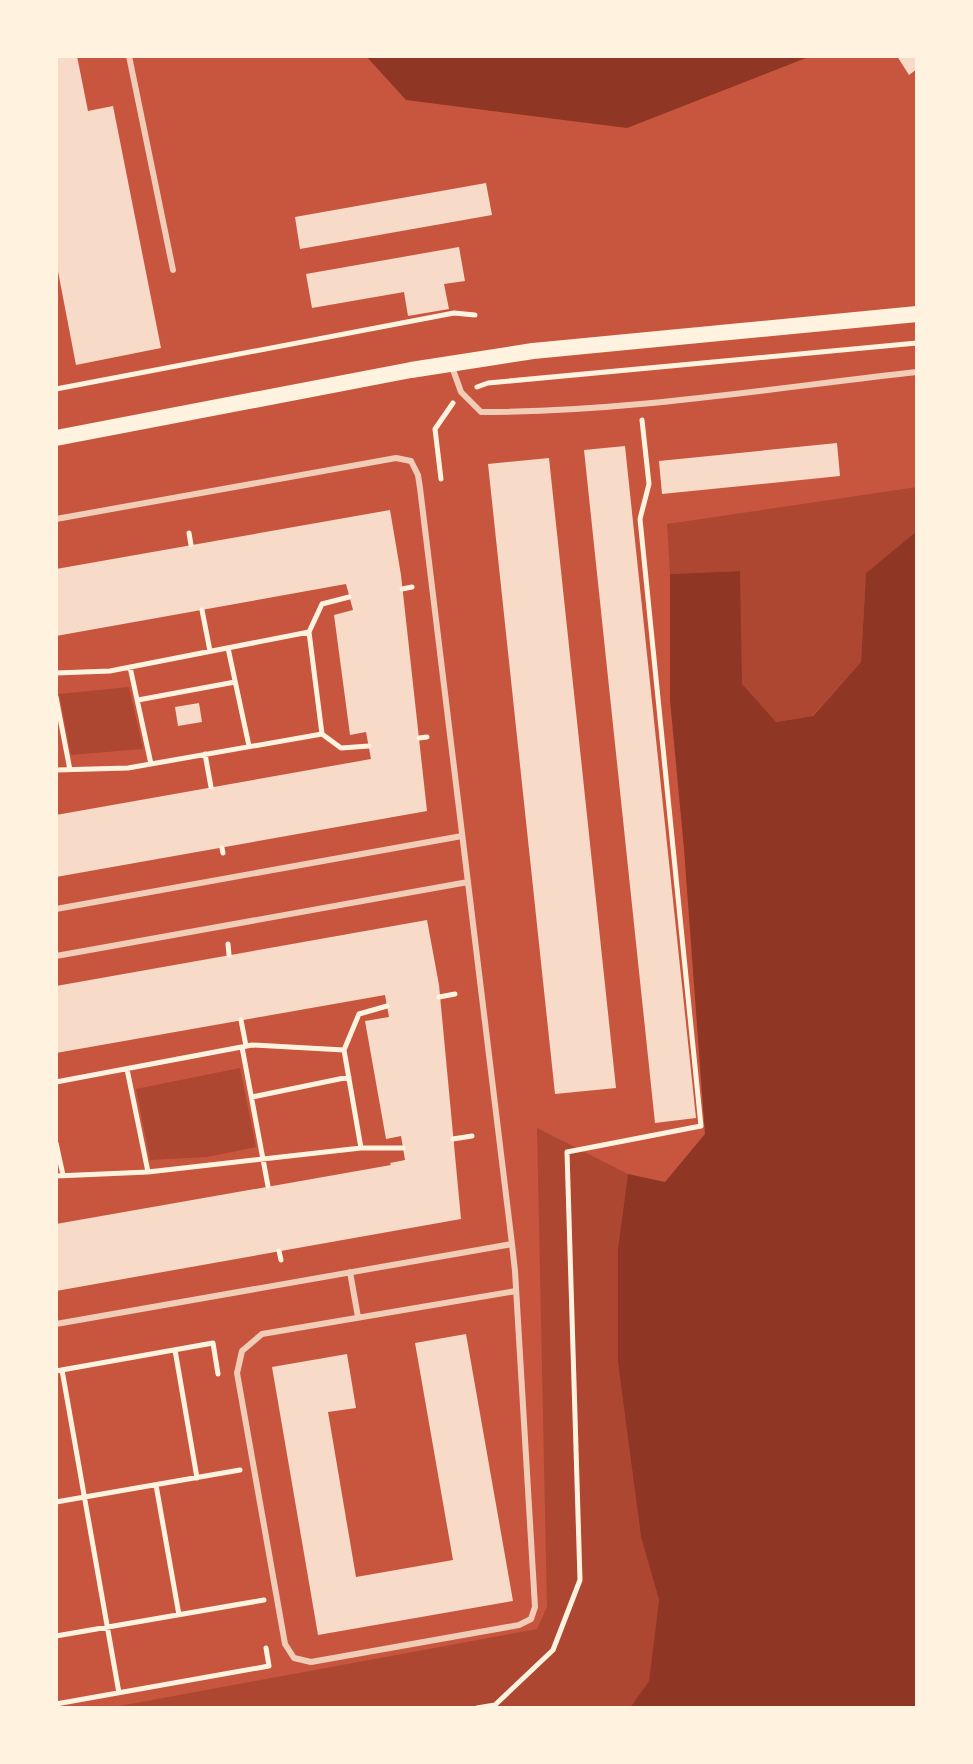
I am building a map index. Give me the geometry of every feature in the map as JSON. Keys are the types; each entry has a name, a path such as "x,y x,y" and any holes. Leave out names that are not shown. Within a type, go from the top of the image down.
{"main road":[{"path":"56,438 450,363 533,351 917,314"}],"lane":[{"path":"129,56 173,270"},
{"path":"450,363 461,392 481,412 528,412 640,403 917,372"},
{"path":"56,519 396,458 411,461 418,475 512,1244 516,1291 535,1607 531,1619 519,1625 311,1662 294,1658 285,1644 237,1373 242,1351 262,1334 516,1291"},
{"path":"56,909 462,836"},
{"path":"56,956 468,882"},
{"path":"56,1324 512,1244"},
{"path":"350,1272 358,1317"}],"path":[{"path":"56,389 454,313 475,315"},
{"path":"488,383 917,343"},
{"path":"441,479 435,429 461,392"},
{"path":"477,1708 495,1705 553,1650 580,1580 567,1152 701,1126 640,519 649,484 640,403"},
{"path":"189,533 191,545"},
{"path":"402,589 412,587"},
{"path":"322,734 309,632 322,604 349,597"},
{"path":"202,610 210,651"},
{"path":"56,673 110,671 309,632"},
{"path":"228,648 249,746"},
{"path":"130,667 151,764"},
{"path":"138,700 235,682"},
{"path":"56,697 70,770"},
{"path":"56,770 128,768 322,734 341,748 369,746"},
{"path":"419,738 427,737"},
{"path":"205,754 211,787"},
{"path":"228,944 229,955"},
{"path":"439,997 455,994"},
{"path":"361,1148 344,1050 359,1014 387,1006"},
{"path":"241,1020 268,1186"},
{"path":"56,1082 244,1047 344,1050"},
{"path":"127,1069 148,1172"},
{"path":"252,1097 349,1077"},
{"path":"453,1139 472,1136"},
{"path":"56,1143 59,1175 148,1172 361,1148 403,1148"},
{"path":"279,1251 281,1260"},
{"path":"119,1693 59,1370 213,1343 220,1386"},
{"path":"175,1350 197,1478"},
{"path":"233,1457 238,1486"},
{"path":"56,1502 254,1468"},
{"path":"156,1485 179,1615"},
{"path":"255,1586 260,1614"},
{"path":"56,1636 277,1598"},
{"path":"56,1704 269,1666 265,1640"}],"shaded area":[{"path":"366,56 811,56 627,128 406,100"},
{"path":"917,487 917,531 866,573 861,662 812,716 776,722 741,684 740,571 670,574 667,524"},
{"path":"917,531 917,1708 630,1708 649,1681 659,1600 641,1537 618,1363 618,1248 628,1174 665,1182 705,1134 670,700 670,574 740,571 742,684 776,722 813,716 861,662 866,573"},
{"path":"129,687 143,749 71,755 59,694"},
{"path":"240,1068 256,1147 207,1157 150,1160 136,1089"},
{"path":"537,1128 628,1174 618,1248 618,1363 641,1537 659,1600 649,1682 630,1708 109,1708 537,1629 547,1607"}],"building":[{"path":"56,56 77,56 88,111 113,106 161,348 76,365 56,261"},
{"path":"897,56 917,56 917,69 909,75"},
{"path":"486,183 492,215 300,249 295,217"},
{"path":"459,247 465,281 444,284 449,309 408,316 404,292 312,308 306,274"},
{"path":"837,443 840,476 662,494 659,461"},
{"path":"625,446 696,1118 655,1123 584,450"},
{"path":"549,458 616,1088 555,1094 488,464"},
{"path":"390,510 401,575 427,811 56,877 56,815 371,759 366,732 350,735 334,615 353,610 346,584 56,636 56,569"},
{"path":"199,703 202,722 178,726 175,707"},
{"path":"427,920 439,985 461,1219 56,1291 56,1224 405,1160 401,1136 386,1139 365,1021 389,1017 385,995 56,1053 56,986"},
{"path":"466,1334 513,1601 318,1635 272,1367 347,1354 356,1408 328,1412 356,1577 453,1560 415,1343"}]}
